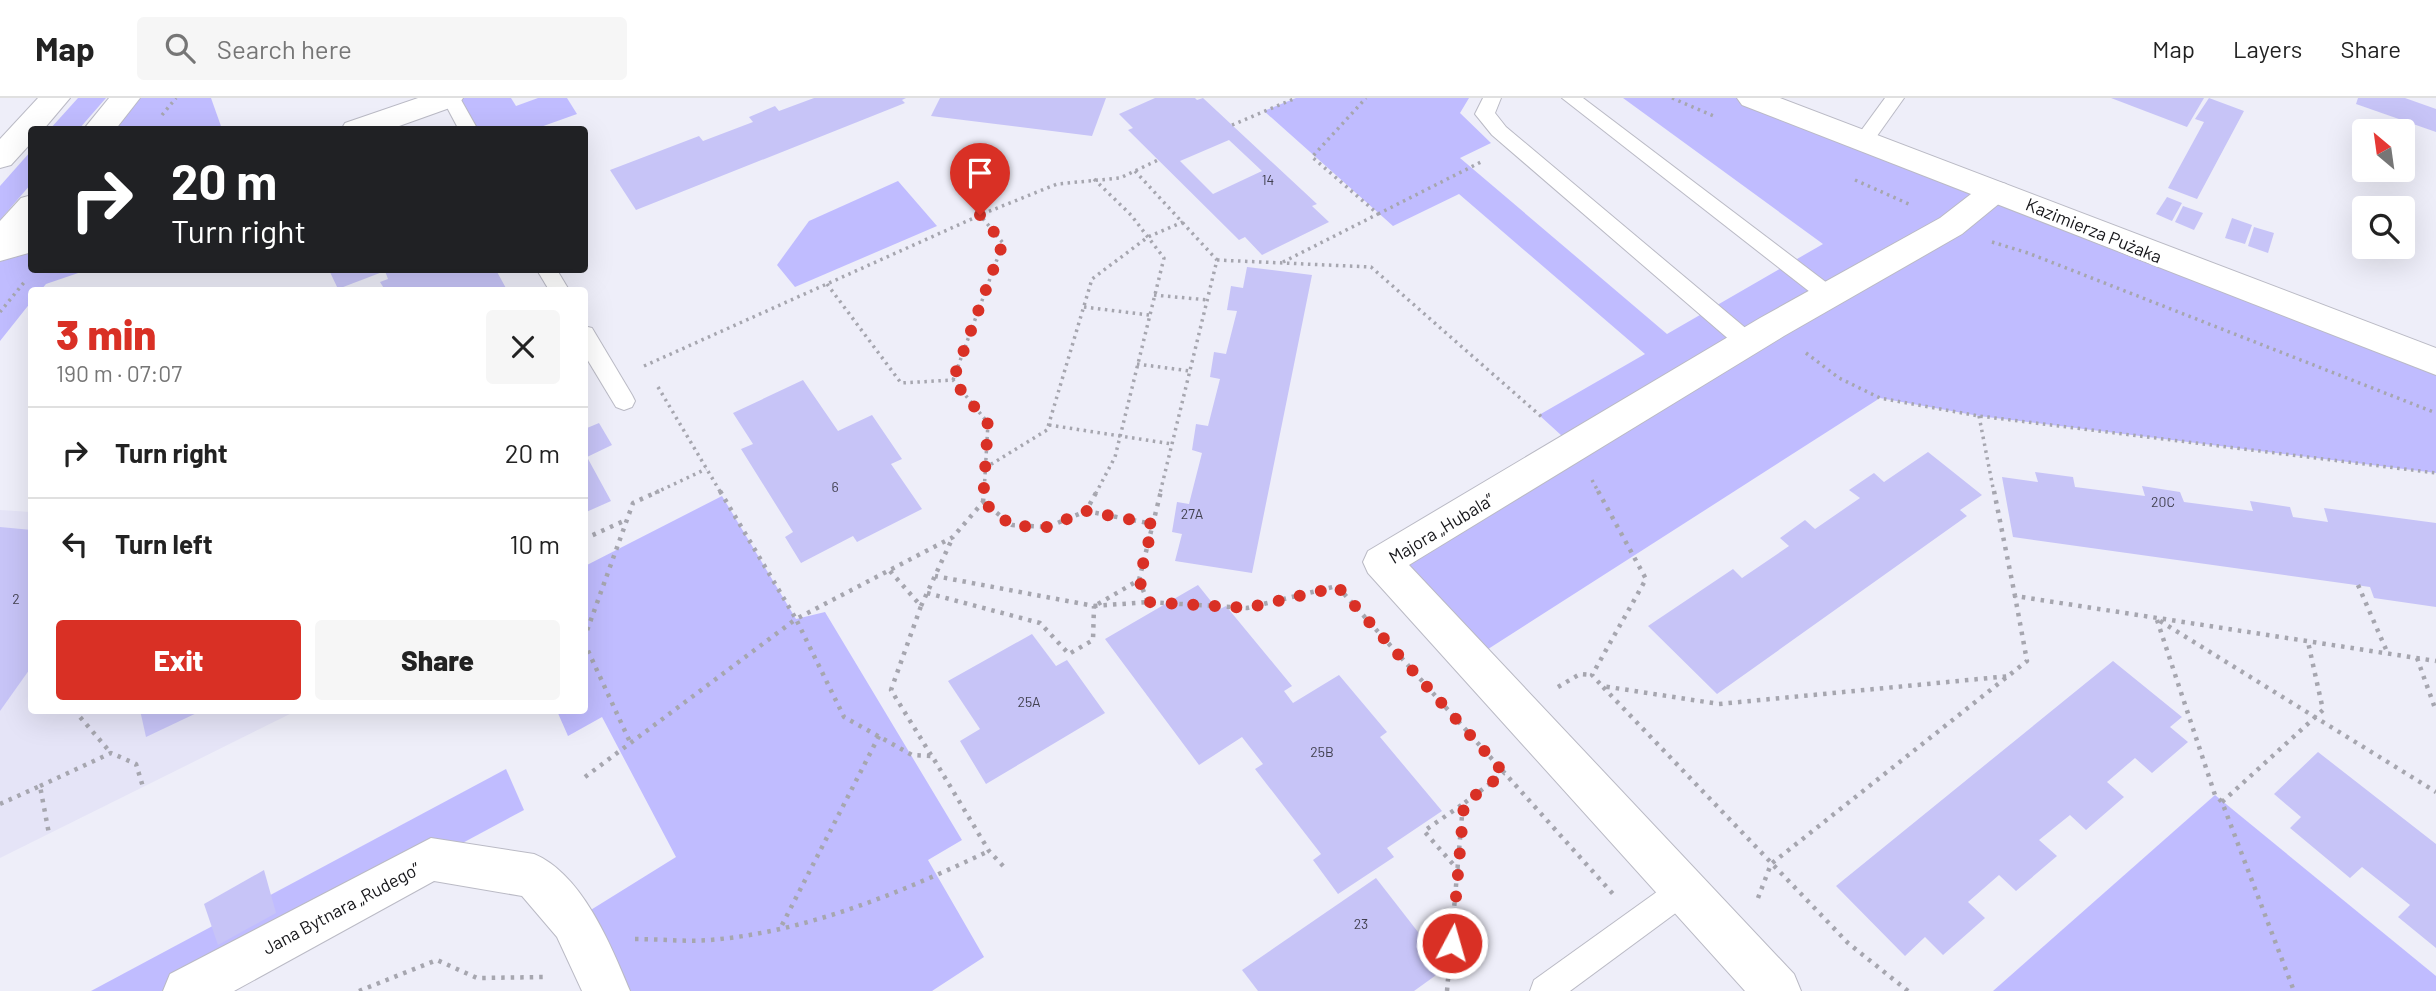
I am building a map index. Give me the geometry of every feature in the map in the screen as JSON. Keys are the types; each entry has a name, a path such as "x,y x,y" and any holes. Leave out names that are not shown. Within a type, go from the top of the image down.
{"street":[{"path":"29,126 55,98"},
{"path":"101,126 125,98"},
{"path":"368,126 449,98"},
{"name":"Kazimierza Pużaka","path":"1752,98 1865,139 2307,315 2436,362"},
{"path":"0,158 28,127"},
{"name":"Majora „Hubala”","path":"1777,991 1682,891 1382,562 1759,334 1951,226 1995,191"},
{"path":"0,243 28,211"},
{"path":"0,250 28,242"},
{"name":"Jana Bytnara „Rudego”","path":"187,991 431,859 534,876 573,921 596,971"}],"lane":[{"path":"449,98 466,126"},
{"path":"1492,98 1485,114 1515,145 1759,334"},
{"path":"1571,98 1828,294"},
{"path":"1865,139 1895,98"},
{"path":"588,341 618,391"},
{"path":"1545,991 1682,891"}],"path":[{"path":"1232,125 1296,98"},
{"path":"1366,98 1312,157 1378,214"},
{"path":"1672,98 1723,120"},
{"path":"1282,262 1515,145"},
{"path":"618,391 647,365 980,215 1058,184 1120,178 1158,160"},
{"path":"1135,171 1217,260 1371,267 1545,421"},
{"path":"1847,176 1951,226 2028,253 2436,413"},
{"path":"1086,511 1115,457 1164,258 1130,215 1094,179"},
{"path":"953,380 1003,243 980,215"},
{"path":"985,468 1047,430 1092,279 1147,237 1183,222"},
{"path":"1148,602 1139,580 1217,260"},
{"path":"0,312 26,280"},
{"path":"827,284 901,383 953,380"},
{"path":"1154,295 1208,299"},
{"path":"1084,307 1149,315"},
{"path":"1759,334 1880,398 1979,416 2436,473"},
{"path":"1136,364 1190,371"},
{"path":"647,365 796,619 844,718 912,755 932,756"},
{"path":"953,380 988,424 983,502 953,537 920,606 891,690 989,851 1005,868"},
{"path":"1738,951 1771,864 2028,661 1979,416"},
{"path":"1049,425 1172,444"},
{"path":"1574,447 1646,579 1592,675 1848,943 1908,991"},
{"path":"588,629 633,503 706,469"},
{"path":"983,502 1012,526 1048,527 1086,511 1153,524"},
{"path":"588,537 627,520"},
{"path":"584,777 796,619 953,537"},
{"path":"890,571 920,606"},
{"path":"935,576 1094,606 1148,602 1247,608 1337,586 1640,924"},
{"path":"1094,606 1139,580"},
{"path":"2358,586 2388,654"},
{"path":"927,593 1040,623 1069,654 1093,640 1094,606"},
{"path":"2015,596 2436,661"},
{"path":"2157,620 2436,792"},
{"path":"2157,620 2216,795 2222,802 2294,991"},
{"path":"2222,802 2323,710 2308,642"},
{"path":"588,649 630,742"},
{"path":"2417,659 2436,711"},
{"path":"1602,686 1719,704 2010,676"},
{"path":"77,714 112,754 136,764 143,786"},
{"path":"781,927 879,736"},
{"path":"0,804 112,754"},
{"path":"1460,871 1424,831 1504,773"},
{"path":"40,786 49,834"},
{"path":"1447,991 1464,804"},
{"path":"359,991 437,960 477,978 596,971 612,938 719,940 781,927 874,900 945,873 989,851"}],"shaded area":[{"path":"78,98 106,98 82,126 53,126"},
{"path":"125,98 211,98 221,126 101,126"},
{"path":"451,98 511,98 516,106 538,98 567,98 577,114 543,126 467,126"},
{"path":"1296,98 1469,98 1460,113 1491,143 1460,158 1667,334 1823,244 1623,98 1752,98 2436,362 2436,473 1979,416 1880,398 1471,660 1382,562 1573,446 1539,415 1645,354 1459,194 1393,226 1264,111"},
{"path":"28,154 28,187 0,220 0,186"},
{"path":"898,181 937,226 795,287 777,265 809,221"},
{"path":"28,209 28,273 78,273 44,287 28,287 28,306 0,341 0,242"},
{"path":"722,496 796,619 825,612 962,840 928,860 984,957 932,991 606,991 573,921 676,857 602,717 568,736 558,714 588,714 588,564"},
{"path":"0,510 28,512 28,714 290,714 0,858"},
{"path":"506,769 524,810 187,991 91,991"},
{"path":"2215,795 2436,976 2436,991 1993,991"}],"building":[{"path":"814,98 906,98 902,100 905,103 636,210 610,170 699,136 703,141 753,122 749,117 775,106 779,111"},
{"path":"940,98 1106,98 1092,136 931,116"},
{"path":"1155,98 1203,98 1317,204 1312,206 1329,222 1262,255 1245,237 1239,240 1128,130 1133,128 1119,114","holes":["1229,140 1262,171 1213,194 1180,161"]},
{"path":"2111,98 2204,98 2187,127"},
{"path":"2209,98 2244,111 2197,199 2168,188 2204,122 2195,119"},
{"path":"2358,98 2405,98 2436,109 2436,132 2415,125 2415,119 2399,119 2356,104"},
{"path":"2167,197 2182,203 2172,221 2156,214"},
{"path":"2183,206 2203,213 2194,230 2175,222"},
{"path":"2232,218 2252,225 2245,244 2225,238"},
{"path":"2254,227 2274,233 2268,253 2248,246"},
{"path":"1247,267 1312,275 1252,573 1175,561 1182,534 1172,532 1177,502 1189,504 1202,453 1192,450 1196,424 1208,426 1220,379 1210,377 1214,352 1226,354 1237,311 1227,310 1231,286 1243,288"},
{"path":"330,273 380,273 343,287 337,287"},
{"path":"386,273 498,273 505,287 383,287 380,282 388,279"},
{"path":"803,380 838,431 872,415 902,459 891,464 922,509 857,542 853,536 801,563 785,537 793,532 741,449 753,444 733,413"},
{"path":"599,423 612,445 588,457 588,428"},
{"path":"1928,452 1982,495 1960,510 1967,516 1717,694 1648,626 1733,569 1742,578 1789,546 1780,538 1805,520 1815,529 1860,498 1849,490 1874,473 1884,482"},
{"path":"588,459 611,501 588,511"},
{"path":"2035,472 2073,477 2075,487 2145,496 2142,486 2180,492 2184,502 2253,511 2250,501 2290,507 2293,517 2328,522 2324,508 2436,523 2436,607 2374,598 2370,587 2013,537 2002,477 2038,482"},
{"path":"0,527 28,530 28,672 0,711"},
{"path":"1198,585 1218,610 1226,606 1292,686 1284,691 1293,703 1339,675 1387,732 1380,737 1442,811 1387,848 1394,857 1338,894 1313,860 1321,854 1255,769 1263,764 1242,737 1199,765 1105,639"},
{"path":"1032,634 1056,666 1067,660 1105,713 986,784 960,741 980,729 948,681"},
{"path":"2113,661 2182,717 2170,727 2188,742 2152,773 2135,758 2107,782 2124,797 2086,830 2070,815 2039,840 2057,856 2016,891 1999,875 1968,902 1985,918 1943,955 1925,937 1905,956 1836,886"},
{"path":"141,714 195,714 146,737"},
{"path":"2318,752 2436,844 2436,948 2398,917 2410,905 2362,867 2350,878 2290,828 2301,817 2274,794"},
{"path":"264,870 276,913 218,945 204,904"},
{"path":"1376,878 1446,968 1414,991 1258,991 1242,970"}],"route":[{"path":"980,215 1003,243 953,380 988,424 983,502 1012,526 1048,527 1086,511 1153,524 1139,580 1148,602 1247,608 1337,586 1504,773 1464,804 1452,943"}]}
